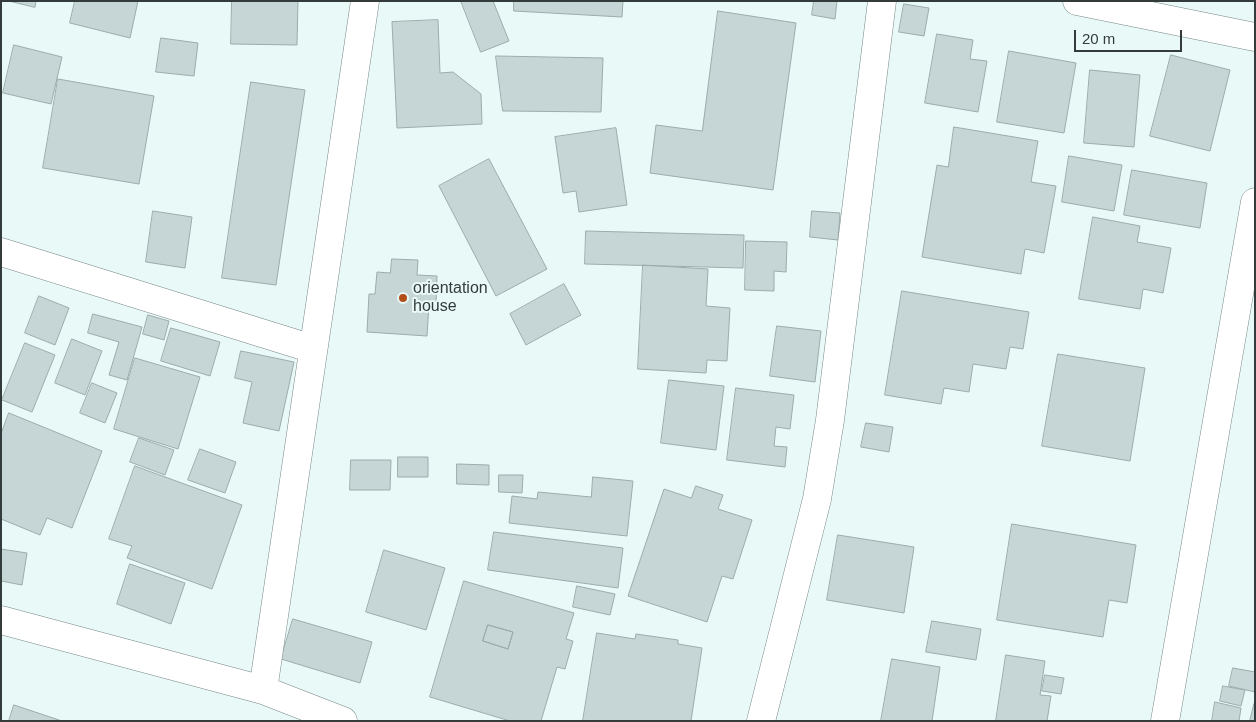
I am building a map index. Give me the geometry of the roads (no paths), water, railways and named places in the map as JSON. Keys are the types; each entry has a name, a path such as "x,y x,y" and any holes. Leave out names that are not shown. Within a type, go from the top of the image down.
{"street":[{"path":"263,690 365,1"},
{"path":"761,721 817,499 822,470 882,1"},
{"path":"1077,1 1255,37"},
{"path":"1165,721 1255,202"},
{"path":"1,252 314,349"},
{"path":"1,620 263,690 343,721"}],"place":[{"name":"orientation house","path":"403,298"}]}
